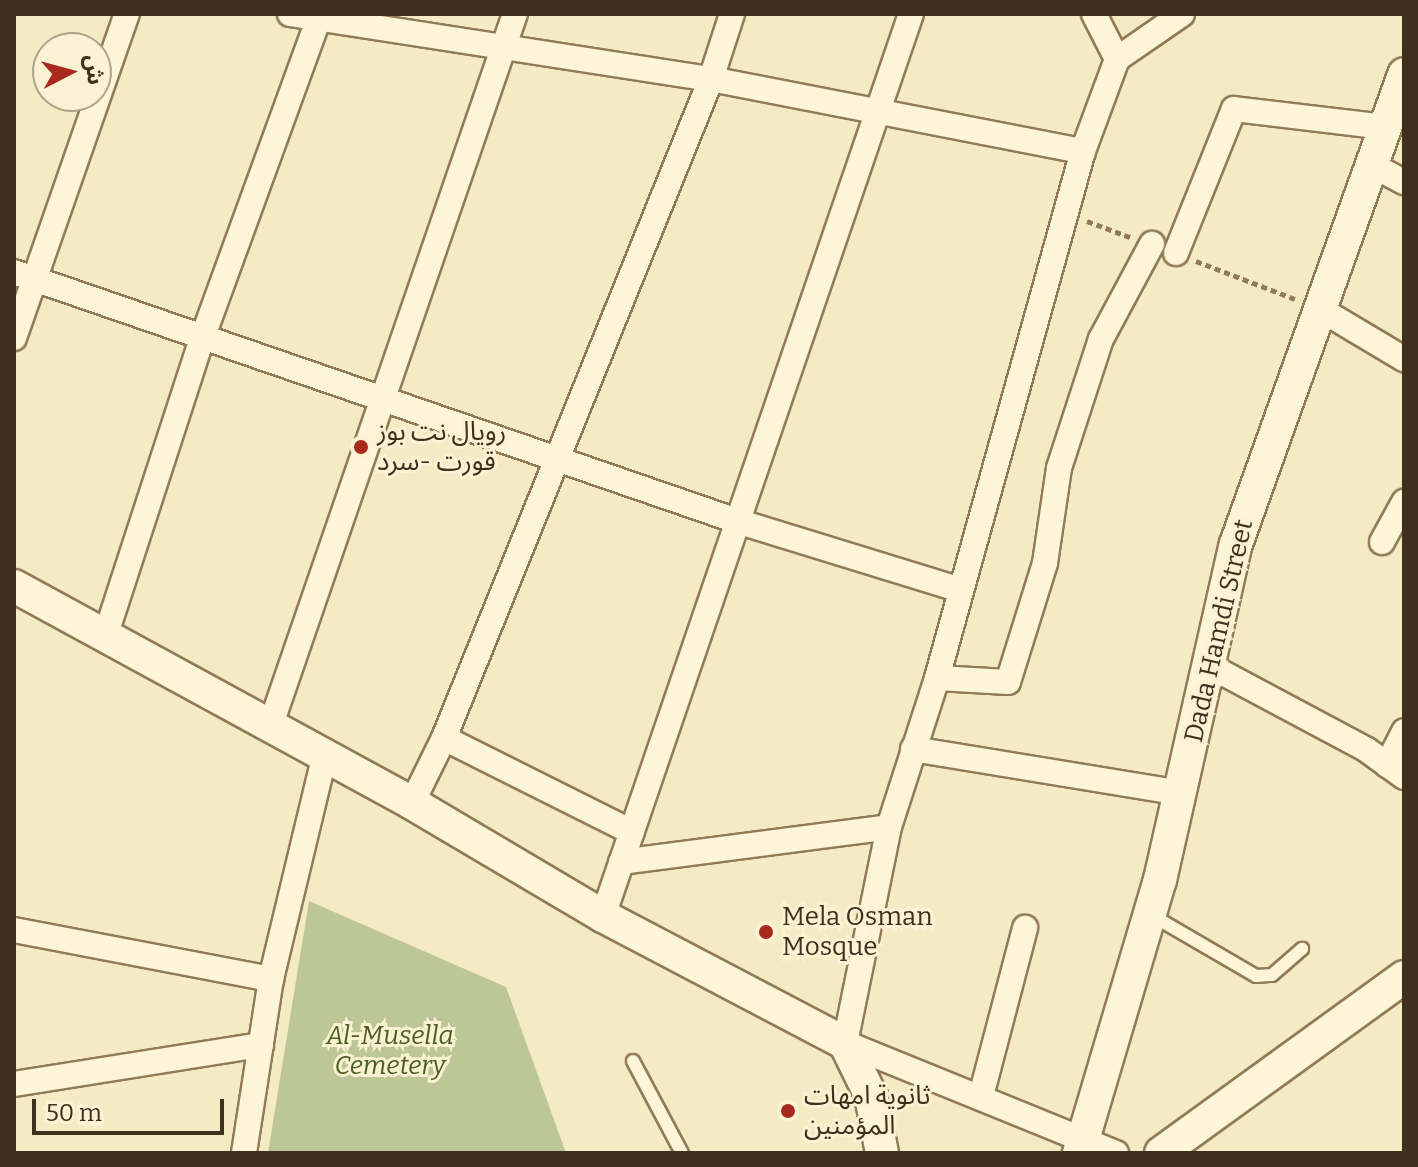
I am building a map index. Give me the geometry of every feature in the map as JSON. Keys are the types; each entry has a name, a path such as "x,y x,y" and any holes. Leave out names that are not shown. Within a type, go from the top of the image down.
{"street":[{"path":"14,338 25,276 127,14"},
{"path":"290,14 711,79 1083,151"},
{"path":"270,727 515,14"},
{"path":"412,803 444,738 711,79 732,14"},
{"path":"603,916 911,14"},
{"path":"1094,14 1117,59"},
{"path":"882,1153 871,1096 845,1043 889,827 937,678 1083,151 1117,59 1182,14"},
{"path":"105,637 202,339 320,17"},
{"name":"Dada Hamdi Street","path":"1082,1145 1182,793 1236,544 1404,74"},
{"path":"1176,253 1234,109 1386,127"},
{"path":"1372,165 1404,182"},
{"path":"937,678 1008,682 1045,563 1059,468 1101,339 1152,244"},
{"path":"25,276 740,522 961,590"},
{"path":"1320,309 1404,359"},
{"path":"1382,542 1404,502"},
{"path":"14,586 324,758 412,803 603,916 845,1043 981,1096 1082,1145 1116,1153"},
{"path":"1208,665 1396,771 1404,731"},
{"path":"444,738 632,832"},
{"path":"913,749 1182,793"},
{"path":"244,1153 271,979 324,758"},
{"path":"621,862 889,827"},
{"path":"981,1096 1025,928"},
{"path":"14,930 271,979"},
{"path":"1161,1153 1404,977"},
{"path":"14,1084 261,1045"}],"lane":[{"path":"1150,914 1256,976 1272,975 1302,949"},
{"path":"633,1061 682,1153"}],"green space":[{"name":"Al-Musella Cemetery","path":"309,901 506,987 566,1153 268,1153"}],"place":[{"name":"رويال نت بوز قورت -سرد","path":"361,447"},
{"name":"Mela Osman Mosque","path":"766,932"},
{"name":"ثانوية امهات المؤمنين","path":"788,1111"}]}
